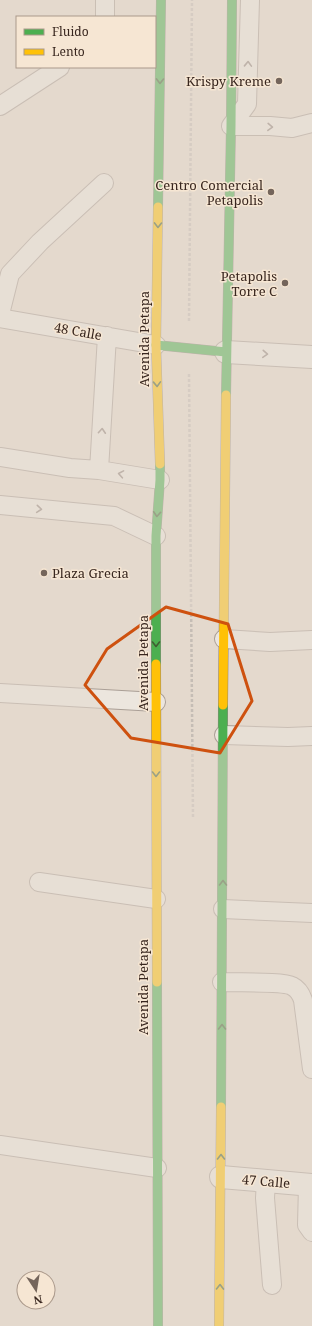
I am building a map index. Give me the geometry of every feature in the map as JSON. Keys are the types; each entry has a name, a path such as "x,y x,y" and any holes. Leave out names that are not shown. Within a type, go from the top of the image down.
{"main road":[{"name":"Avenida Petapa","path":"158,1326 156,536 160,480 156,345 162,0"},
{"path":"219,1326 226,352 232,0"},
{"path":"156,345 226,352"}],"street":[{"path":"226,352 312,357"},
{"name":"47 Calle","path":"221,1177 310,1185"}],"lane":[{"path":"105,0 105,16"},
{"path":"231,126 247,104 250,0"},
{"path":"0,106 58,68"},
{"path":"231,126 270,126 292,128 312,123"},
{"path":"0,314 10,274 40,242 104,183"},
{"name":"48 Calle","path":"0,318 156,345"},
{"path":"99,470 108,336"},
{"path":"0,457 70,468 99,470 160,480"},
{"path":"0,505 114,516 156,536"},
{"path":"224,639 270,642 312,640"},
{"path":"0,693 156,702"},
{"path":"224,735 294,737 312,736"},
{"path":"39,882 156,900"},
{"path":"223,909 312,913"},
{"path":"222,982 276,983 291,985 299,991 303,1000 312,1068"},
{"path":"0,1145 157,1168"},
{"path":"266,1181 265,1198 272,1285"},
{"path":"310,1185 307,1225 312,1232"}],"path":[{"path":"192,0 189,348 194,821"}],"highlighted area":[{"path":"166,607 228,624 252,701 220,753 131,738 85,685 107,649"}],"traffic: fast":[{"path":"158,207 161,0"},
{"path":"226,395 232,0"},
{"path":"156,345 226,352"},
{"path":"156,664 156,536 160,464"},
{"path":"221,1107 223,705"},
{"path":"157,982 158,1326"}],"traffic: slow":[{"path":"158,207 156,345 160,464"},
{"path":"223,705 226,395"},
{"path":"156,664 157,982"},
{"path":"219,1326 221,1107"}],"place":[{"name":"Krispy Kreme","path":"279,81"},
{"name":"Centro Comercial Petapolis","path":"271,192"},
{"name":"Petapolis Torre C","path":"285,283"},
{"name":"Plaza Grecia","path":"44,573"}]}
